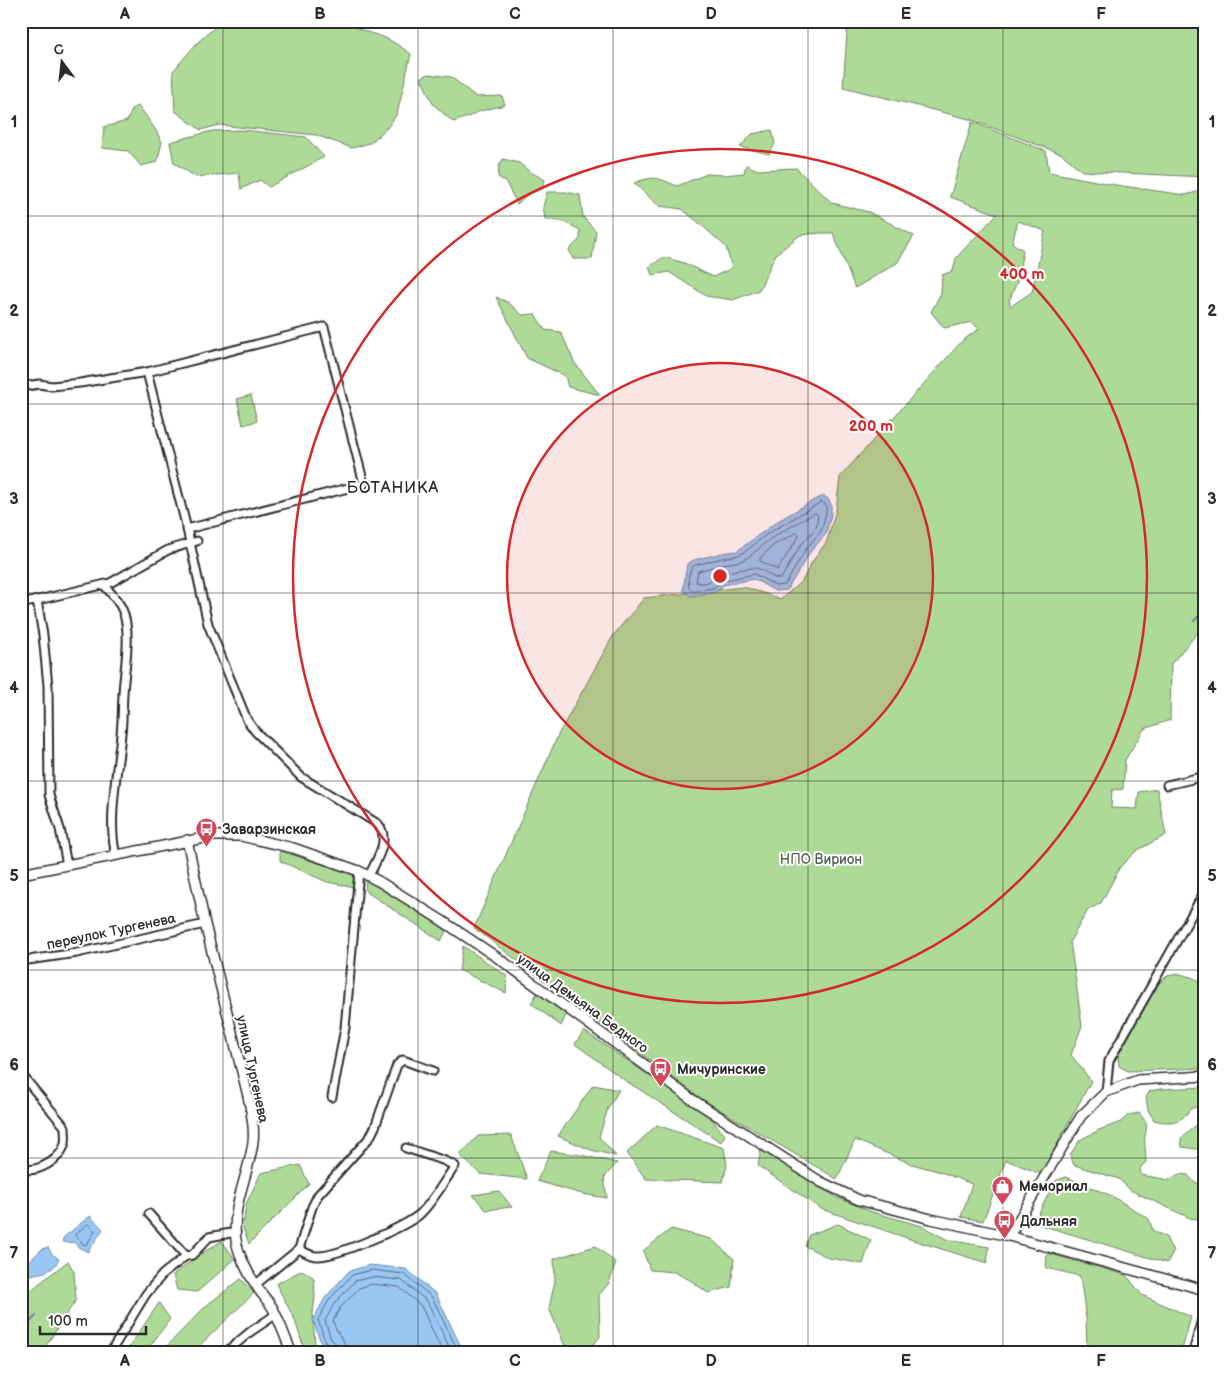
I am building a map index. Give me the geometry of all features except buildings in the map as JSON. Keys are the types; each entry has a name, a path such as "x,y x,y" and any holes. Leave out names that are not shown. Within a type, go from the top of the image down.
{"street":[{"path":"21,387 39,384 52,386 147,372 324,327 364,484 187,529"},
{"path":"147,372 187,529 194,542 208,624 247,720 255,731 300,777 378,824 382,829 385,836 384,843 369,876"},
{"path":"21,604 104,585 168,550 194,542"},
{"path":"104,585 123,610 127,634 122,698 122,730 112,825 116,854"},
{"path":"36,600 44,635 48,686 49,795 60,829 66,865"},
{"path":"1167,786 1205,776"},
{"name":"улица Демьяна Бедного","path":"21,874 187,840 230,835 260,839 316,854 360,871 458,931 536,984 690,1098 821,1182 859,1200 914,1215 1009,1236 1205,1290"},
{"name":"улица Тургенева","path":"187,840 253,1124 253,1141 248,1166 240,1190 236,1217 239,1248 255,1285 272,1306 292,1353"},
{"path":"332,1097 345,1028 360,871"},
{"path":"1106,1092 1110,1061 1205,891"},
{"name":"переулок Тургенева","path":"21,961 77,954 205,924"},
{"path":"255,1285 299,1249 312,1207 318,1195 372,1132 397,1065 403,1060 433,1071"},
{"path":"21,1074 65,1127 65,1143 51,1162 37,1168 21,1169"},
{"path":"1009,1236 1081,1116 1106,1092 1138,1080 1205,1076"},
{"path":"299,1249 315,1256 326,1256 384,1234 421,1213 455,1166 406,1148"},
{"path":"149,1214 186,1256"},
{"path":"110,1353 146,1294 163,1274 186,1256 192,1255 209,1237 236,1232"},
{"path":"1193,1353 1205,1308"},
{"path":"225,1353 250,1332 275,1315"}],"green space":[{"path":"222,21 346,21 366,32 392,42 411,54 397,114 387,128 370,143 352,148 316,135 219,125 201,130 175,111 173,71 197,43"},
{"path":"848,21 1205,21 1205,177 1082,171 1062,154 969,119 843,87"},
{"path":"428,74 451,77 476,97 502,96 505,105 480,111 453,122 433,104 421,78"},
{"path":"139,106 162,142 157,162 141,166 128,151 102,148 104,127 127,121 133,108"},
{"name":"НПО Вирион","path":"972,122 1046,151 1049,172 1116,185 1185,195 1205,190 1205,624 1171,664 1170,720 1144,729 1125,760 1123,789 1112,790 1111,808 1137,809 1139,792 1157,789 1166,835 1136,851 1120,867 1101,903 1088,910 1070,941 1082,1026 1071,1055 1091,1081 1041,1174 1006,1160 983,1221 961,1217 972,1184 941,1172 912,1164 855,1140 837,1179 700,1098 474,928 558,735 613,636 644,598 744,587 781,599 802,581 812,562 827,541 836,510 840,477 963,340 979,329 972,322 944,328 931,312 941,293 942,275 953,271 956,258 997,214 950,197","holes":["1018,221 1045,231 1032,292 1011,306 1009,301 1017,282 1023,250 1012,243"]},
{"path":"243,130 306,137 324,157 269,187 260,180 241,189 239,173 196,177 174,163 170,142 212,131"},
{"path":"772,130 775,144 769,154 740,147 752,134"},
{"path":"503,159 519,163 545,180 542,188 528,194 517,204 505,181 498,177 499,166"},
{"path":"746,165 758,170 796,168 832,203 869,212 914,236 897,263 855,288 833,233 800,235 776,254 759,290 733,300 706,296 669,272 652,275 649,267 664,257 684,263 713,277 732,268 726,247 698,222 682,209 659,206 634,183 656,178 677,186 707,174 744,173"},
{"path":"547,192 566,192 580,195 583,217 596,231 592,259 573,259 569,250 580,239 580,230 565,222 545,219 543,207"},
{"path":"496,297 509,303 522,315 535,314 545,330 561,332 574,362 600,395 568,387 565,376 527,358"},
{"path":"251,395 257,421 243,425 237,399"},
{"path":"280,851 354,874 353,887 327,882 280,861"},
{"path":"366,878 429,915 446,931 441,941 365,891"},
{"path":"463,946 507,976 506,993 459,970"},
{"path":"1180,974 1205,983 1205,1068 1128,1071 1119,1066 1118,1055 1159,983 1167,976"},
{"path":"538,992 567,1013 561,1026 531,1003"},
{"path":"584,1031 710,1117 725,1135 721,1142 623,1079 575,1044"},
{"path":"593,1085 619,1090 608,1108 599,1137 616,1156 591,1150 558,1136"},
{"path":"1205,1087 1205,1142 1197,1149 1182,1147 1181,1138 1194,1127 1203,1112 1199,1106 1190,1109 1179,1120 1159,1121 1154,1120 1148,1110 1146,1097 1150,1091 1161,1089"},
{"path":"1139,1113 1147,1126 1145,1139 1146,1162 1140,1168 1141,1175 1169,1180 1179,1174 1188,1175 1194,1182 1205,1185 1205,1223 1204,1220 1190,1218 1130,1190 1119,1179 1074,1165 1070,1155 1080,1140 1099,1130 1121,1122 1128,1115"},
{"path":"657,1125 724,1148 727,1165 723,1182 646,1179 627,1153"},
{"path":"511,1135 527,1179 480,1174 460,1155 478,1136"},
{"path":"761,1150 836,1197 872,1212 922,1226 948,1240 989,1247 987,1263 821,1209 758,1166"},
{"path":"551,1151 617,1163 604,1178 607,1198 582,1194 537,1181"},
{"path":"300,1165 309,1184 249,1244 243,1228 246,1204 261,1173"},
{"path":"1066,1177 1112,1196 1149,1219 1153,1231 1166,1237 1174,1250 1167,1263 1034,1223 1055,1181"},
{"path":"499,1191 512,1207 486,1210 473,1195"},
{"path":"838,1224 871,1240 863,1264 829,1258 805,1246 809,1235"},
{"path":"671,1229 711,1239 734,1259 731,1287 708,1293 690,1280 674,1272 650,1270 643,1251"},
{"path":"222,1241 235,1259 197,1292 177,1290 173,1275 202,1253"},
{"path":"595,1246 616,1263 609,1283 599,1295 600,1337 587,1352 565,1346 549,1308 555,1281 554,1259"},
{"path":"1047,1253 1126,1275 1142,1295 1191,1317 1181,1353 1087,1353 1086,1318 1080,1276 1046,1268"},
{"path":"68,1261 74,1272 76,1300 41,1353 21,1353 21,1298"},
{"path":"302,1270 314,1278 315,1348 303,1345 294,1318 276,1284"},
{"path":"241,1279 254,1293 192,1353 160,1353 207,1305"},
{"path":"159,1303 170,1319 145,1353 125,1353"}],"water":[{"path":"824,496 831,504 831,514 826,534 810,552 787,590 775,591 754,579 723,585 716,592 691,596 683,590 687,564 694,560 737,551 778,521"},
{"path":"90,1216 103,1229 88,1252 78,1247 74,1242 66,1243 62,1241 64,1237"},
{"path":"48,1247 52,1254 59,1259 56,1264 46,1271 30,1276 21,1287 21,1269 42,1249"},
{"path":"370,1265 406,1269 436,1294 464,1353 336,1353 323,1349 313,1320 325,1298 349,1271"}],"waterway":[{"path":"1194,621 1205,610"},
{"path":"21,1332 36,1316"}],"place":[{"name":"Заварзинская","path":"206,848"},
{"name":"Мичуринские","path":"661,1088"},
{"name":"Мемориал","path":"1003,1205"},
{"name":"Дальняя","path":"1004,1240"}],"district":[{"name":"БОТАНИКА","path":"393,487"}]}
